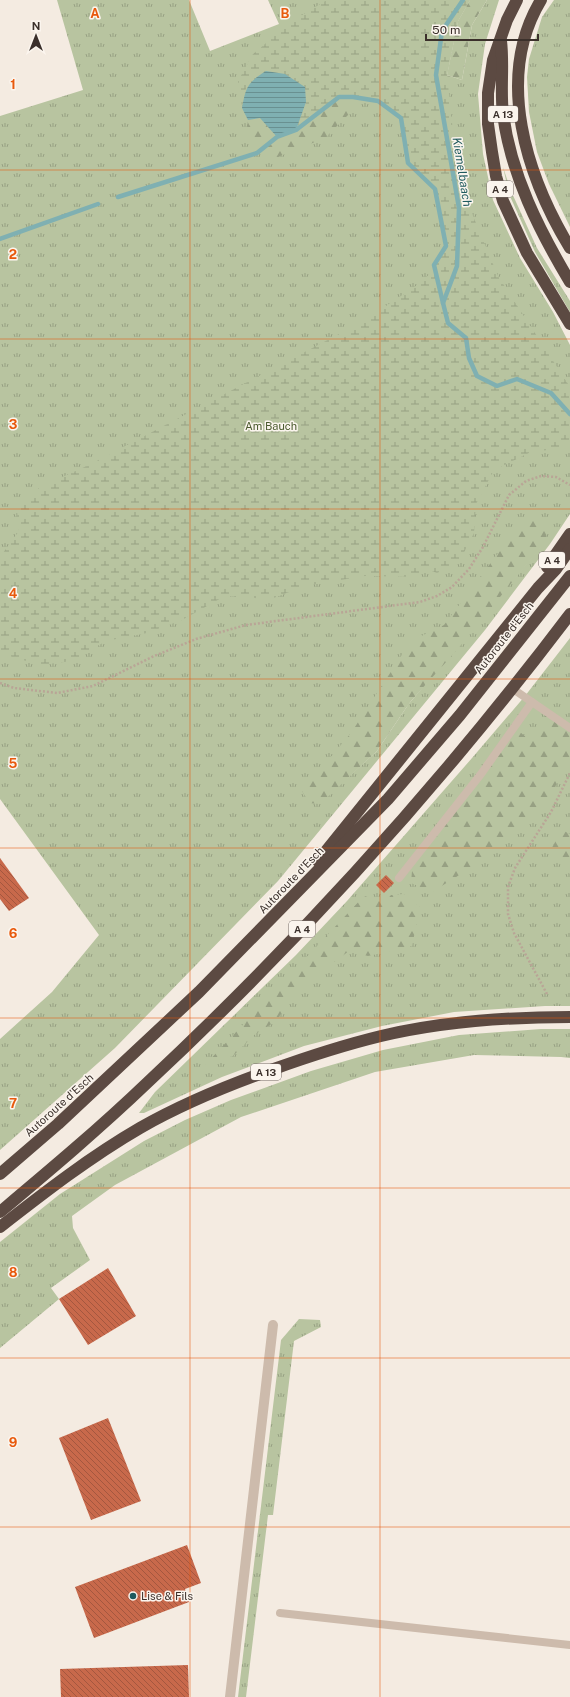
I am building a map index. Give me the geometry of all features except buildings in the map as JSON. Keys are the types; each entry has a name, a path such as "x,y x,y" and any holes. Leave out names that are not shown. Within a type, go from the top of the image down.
{"highway":[{"name":"A 4","path":"517,0 507,20 493,60 488,93 488,124 496,176 503,200 527,253 570,324"},
{"path":"541,0 533,13 520,56 518,85 520,111 527,152 559,231 570,248"},
{"name":"A 13","path":"501,40 503,59 503,113 512,158 532,214 545,240 570,282"},
{"name":"A 4","path":"538,588 547,566 570,534"},
{"name":"A 4","path":"276,914 370,794 538,588 556,569 570,549"},
{"name":"Autoroute d'Esch","path":"0,1174 126,1062 199,992 393,793 460,715 570,576"},
{"name":"A 4","path":"0,1212 76,1147 146,1084 256,977 346,881 461,751 513,689 570,614"},
{"name":"A 13","path":"0,1227 54,1184 139,1129 180,1107 225,1087 308,1057 382,1036 457,1023 543,1017 570,1017"}],"street":[{"path":"230,1697 273,1326"}],"lane":[{"path":"513,689 570,728"},
{"path":"399,878 481,774 532,702"},
{"path":"280,1613 570,1645"}],"path":[{"path":"0,683 14,688 57,693 93,686 152,657 196,639 246,625 420,602 437,596 452,586 469,569 483,547 510,495 526,481 541,476 556,478 570,485"},
{"path":"547,994 514,933 508,914 508,887 515,868 551,812 570,773"}],"green space":[{"name":"Am Bauch","path":"57,0 189,0 210,51 279,24 268,0 470,0 458,21 447,75 462,80 472,25 487,0 499,0 485,44 478,94 483,154 493,200 520,258 553,312 570,345 570,514 550,544 485,630 278,881 115,1048 0,1150 0,1039 52,992 99,935 0,799 0,116 83,90","holes":["545,542 408,705 410,702","408,705 377,751 344,781"]},
{"path":"327,0 470,0 458,21 447,75 455,151 473,216 498,276 570,387 570,440 565,448 531,452 494,470 476,504 474,533 458,564 437,573 429,570 416,577 365,576 305,586 271,599 225,596 182,620 147,633 106,641 72,661 40,665 9,656 0,661 0,557 19,531 17,509 40,487 89,465 360,323 425,280 446,246 435,189 408,163 401,118 378,101 353,97 339,97 296,130 306,102 246,88 242,108 238,81 253,54 292,21"},
{"path":"470,0 487,0 472,25 462,80 447,75 458,21"},
{"path":"554,0 570,0 570,227 549,184 537,152 529,112 527,77 529,59 542,17"},
{"path":"339,97 353,97 352,111 325,138 275,158 259,154 247,129 248,120 260,118 277,137 296,130"},
{"path":"503,167 511,191 537,248 570,301 570,312 535,252 509,194"},
{"path":"537,515 549,524 545,542 456,651 410,702 377,751 320,804 309,803 302,791 351,733 411,641 444,625 520,524"},
{"path":"570,638 570,1006 545,1006 454,1012 382,1026 304,1046 222,1077 144,1113 139,1113 155,1092 296,955 347,901 525,696"},
{"path":"548,712 570,728 570,763 544,804 493,854 432,892 411,883 412,871 408,867 514,728 529,739"},
{"path":"562,830 570,834 570,874 549,853"},
{"path":"404,894 420,907 412,946 368,956 349,951 299,988 276,1021 254,1035 233,1056 205,1065 364,896 385,902 391,895"},
{"path":"541,1029 570,1029 570,1058 474,1055 375,1072 241,1117 115,1185 72,1216 73,1228 90,1260 51,1288 59,1299 0,1348 0,1242 60,1194 144,1141 185,1120 231,1100 311,1071 383,1050 459,1035"},
{"path":"299,1319 320,1320 321,1327 294,1341 273,1515 268,1515 246,1697 238,1697 281,1340"}],"water":[{"path":"266,71 285,74 305,87 306,102 296,130 277,137 260,118 248,120 242,108 248,86"}],"waterway":[{"name":"Kiemelbaach","path":"463,0 442,31 436,75 459,208 457,266 443,303 448,323 466,338 469,358 477,376 497,386 517,379 551,393 570,414"},
{"path":"118,197 257,153 277,137 296,130 339,97 353,97 378,101 401,118 408,163 435,189 446,246 434,265 443,303"},
{"path":"0,239 98,204"}],"place":[{"name":"Lise & Fils","path":"133,1596"}]}
